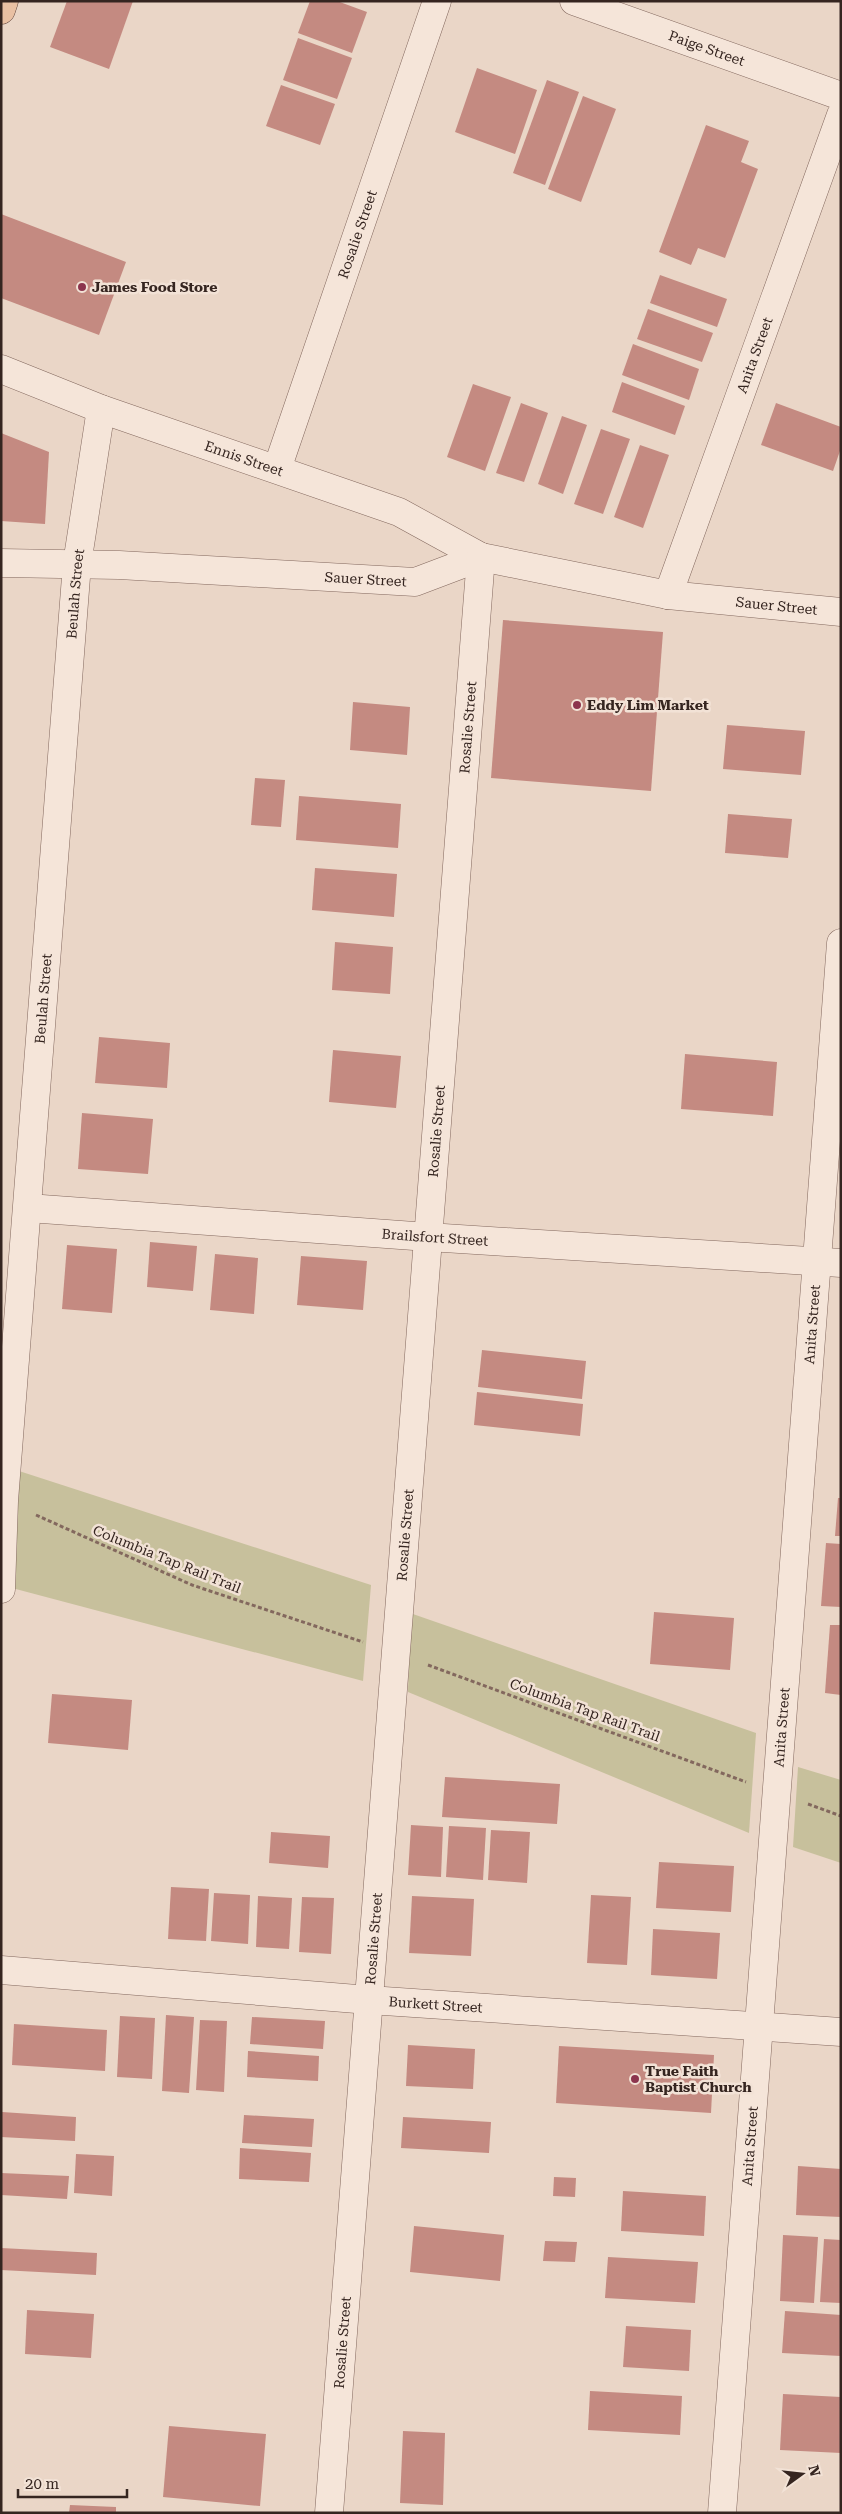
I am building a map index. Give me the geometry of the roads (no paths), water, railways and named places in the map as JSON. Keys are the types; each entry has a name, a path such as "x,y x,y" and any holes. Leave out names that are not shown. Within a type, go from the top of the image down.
{"main road":[{"path":"1,10 4,1"}],"street":[{"name":"Rosalie Street","path":"277,469 437,1"},
{"name":"Paige Street","path":"574,1 841,96"},
{"name":"Anita Street","path":"668,595 841,115"},
{"name":"Ennis Street","path":"1,369 100,409 399,512 481,557"},
{"name":"Beulah Street","path":"1,1589 4,1501 77,564 100,409"},
{"name":"Rosalie Street","path":"329,2513 481,557"},
{"name":"Sauer Street","path":"1,563 77,564 415,582 481,557 668,595 841,612"},
{"name":"Anita Street","path":"722,2513 758,2025 829,1262 841,943"},
{"name":"Brailsfort Street","path":"28,1208 428,1237 829,1262"},
{"name":"Burkett Street","path":"1,1970 369,2000 841,2032"}],"place":[{"name":"James Food Store","path":"82,287"},
{"name":"Eddy Lim Market","path":"577,705"},
{"name":"True Faith Baptist Church","path":"635,2079"}]}
